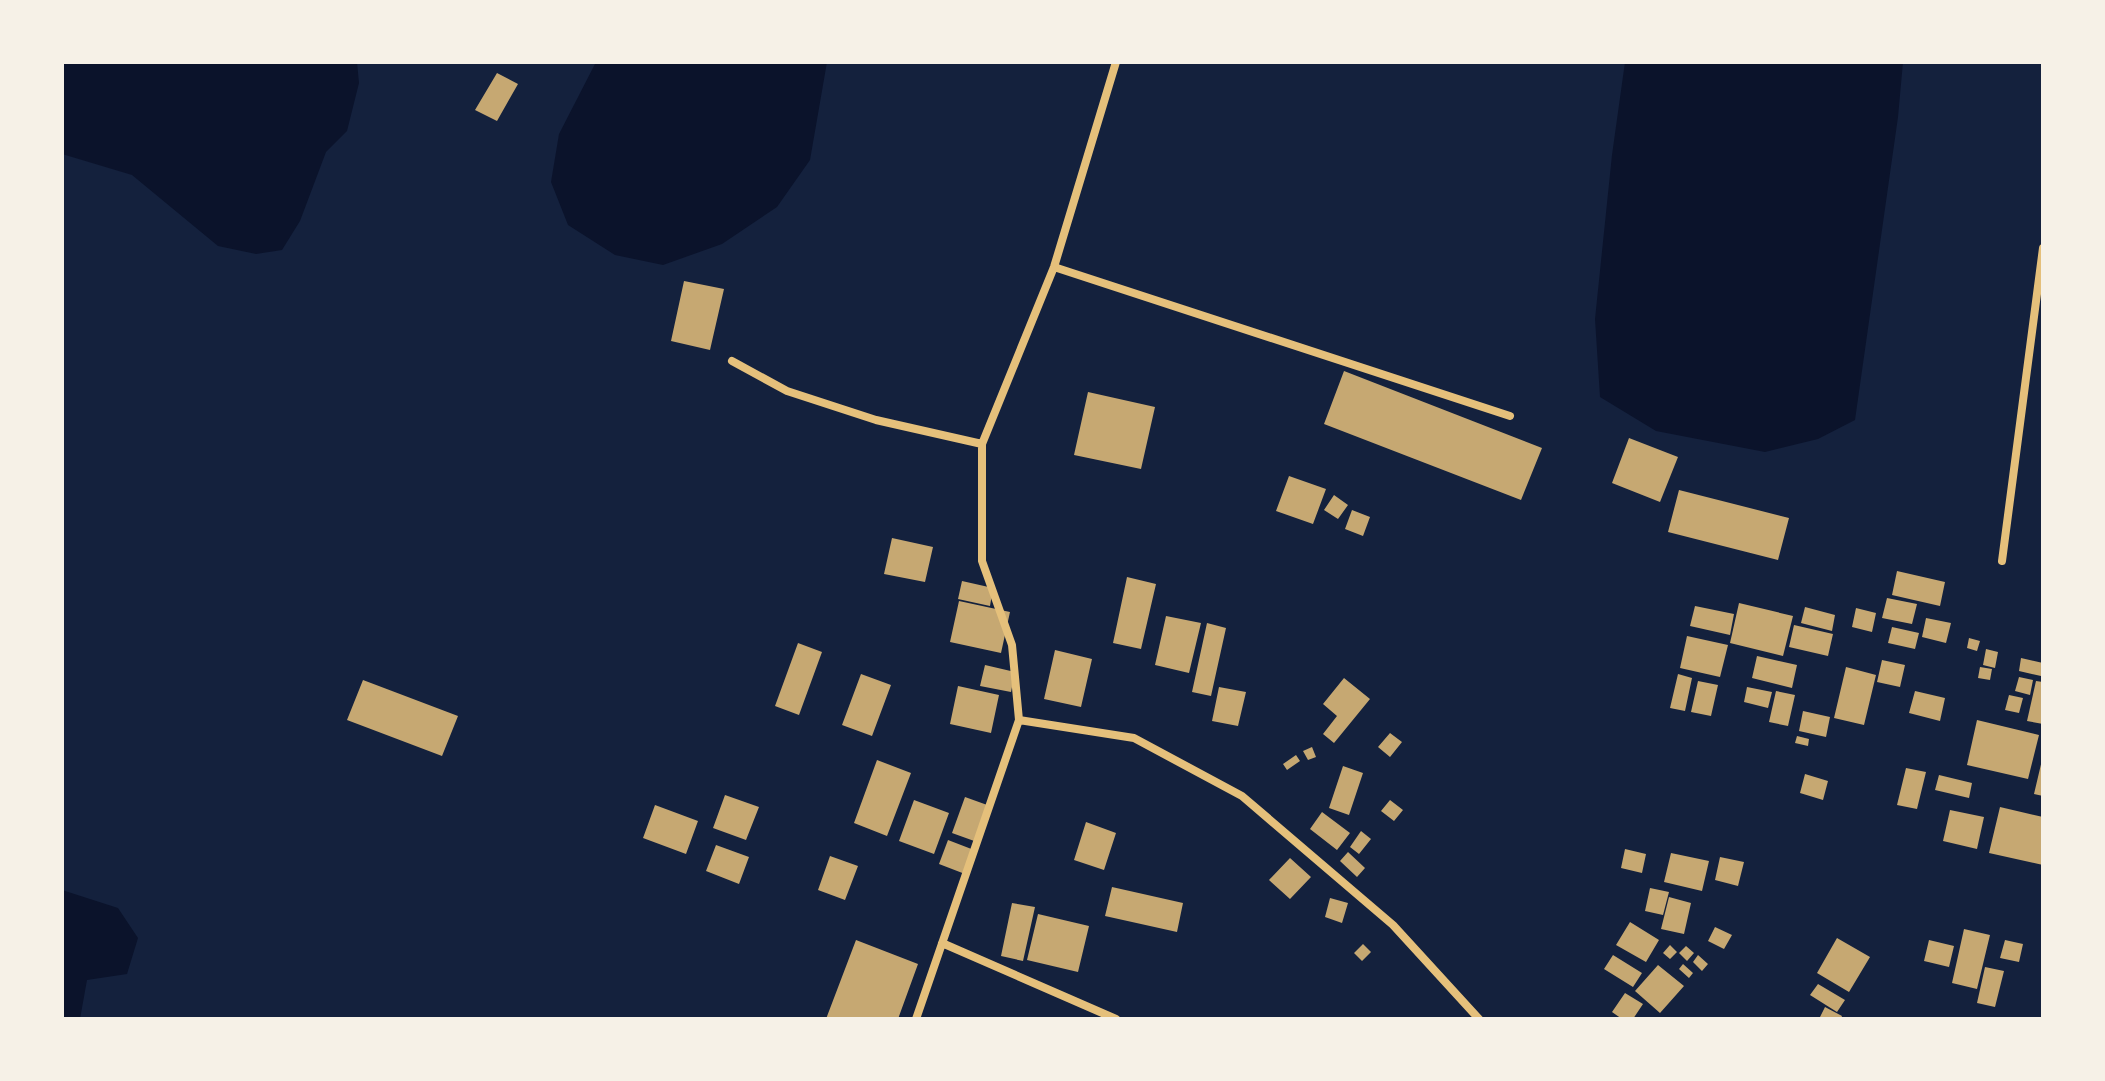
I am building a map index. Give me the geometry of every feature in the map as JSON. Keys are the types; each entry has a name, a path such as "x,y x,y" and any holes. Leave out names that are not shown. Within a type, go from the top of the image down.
{"street":[{"path":"916,1019 1019,720 1012,645 982,561 982,444 1054,267 1116,62"},
{"path":"2002,561 2043,248"},
{"path":"1054,267 1510,416"},
{"path":"732,361 787,391 876,420 982,444"},
{"path":"1019,720 1134,738 1242,796 1393,925 1479,1019"},
{"path":"942,943 1116,1019"}],"water":[{"path":"62,62 357,62 359,83 347,131 326,152 300,221 282,250 256,254 218,246 132,175 62,154"},
{"path":"596,62 827,62 810,160 777,207 722,244 663,265 615,255 568,225 551,182 559,134"},
{"path":"1625,62 1903,62 1855,420 1818,439 1765,452 1656,431 1600,397 1595,319"},
{"path":"62,890 118,908 138,938 127,974 87,980 80,1019 62,1019"}],"building":[{"path":"497,73 518,84 497,121 475,110"},
{"path":"684,281 724,289 710,350 671,341"},
{"path":"1344,371 1542,448 1521,500 1324,424"},
{"path":"1088,392 1155,407 1141,469 1074,455"},
{"path":"1629,438 1678,457 1660,502 1612,483"},
{"path":"1289,476 1326,489 1313,524 1276,511"},
{"path":"1679,490 1789,518 1778,560 1668,532"},
{"path":"1334,495 1348,505 1338,519 1324,510"},
{"path":"1352,510 1370,517 1363,536 1345,529"},
{"path":"892,538 933,547 925,582 884,574"},
{"path":"1897,571 1945,582 1940,606 1892,595"},
{"path":"1127,577 1156,584 1141,649 1113,643"},
{"path":"962,581 993,588 990,606 958,599"},
{"path":"1887,598 1917,604 1912,624 1882,618"},
{"path":"959,601 1010,612 1001,653 950,642"},
{"path":"1739,603 1793,616 1783,656 1730,643"},
{"path":"1695,606 1734,614 1730,635 1690,626"},
{"path":"1805,607 1835,615 1832,631 1801,623"},
{"path":"1856,608 1876,613 1872,632 1852,627"},
{"path":"1166,616 1201,623 1189,673 1155,665"},
{"path":"1926,618 1951,623 1946,643 1922,637"},
{"path":"1207,623 1226,628 1211,696 1192,692"},
{"path":"1794,625 1833,634 1828,656 1789,647"},
{"path":"1892,627 1919,633 1915,649 1888,643"},
{"path":"1687,636 1728,645 1720,677 1680,668"},
{"path":"1969,638 1980,641 1977,651 1967,648"},
{"path":"798,643 822,652 799,715 775,706"},
{"path":"1986,649 1998,652 1995,668 1983,665"},
{"path":"1055,650 1092,659 1081,707 1044,699"},
{"path":"1757,656 1797,665 1792,688 1752,678"},
{"path":"2021,658 2043,663 2041,676 2019,671"},
{"path":"1882,660 1905,665 1900,687 1877,682"},
{"path":"985,665 1015,672 1011,692 980,686"},
{"path":"1846,667 1876,675 1864,725 1834,718"},
{"path":"1980,667 1992,669 1990,680 1978,678"},
{"path":"861,674 891,685 872,736 842,725"},
{"path":"1678,674 1692,678 1685,711 1670,708"},
{"path":"2019,677 2033,680 2030,695 2015,691"},
{"path":"1344,678 1370,699 1334,743 1323,734 1337,716 1323,704"},
{"path":"363,680 458,716 442,756 347,720"},
{"path":"1698,681 1718,685 1711,716 1691,712"},
{"path":"2036,681 2043,682 2043,724 2027,721"},
{"path":"958,686 999,695 991,733 950,724"},
{"path":"1219,687 1246,692 1238,726 1212,721"},
{"path":"1747,687 1772,692 1768,708 1744,702"},
{"path":"1776,691 1795,695 1788,726 1769,722"},
{"path":"1915,691 1945,698 1940,721 1909,713"},
{"path":"2009,695 2023,698 2019,713 2005,710"},
{"path":"1803,711 1830,717 1826,737 1799,731"},
{"path":"1977,720 2039,735 2028,779 1967,765"},
{"path":"1390,733 1402,742 1390,757 1378,747"},
{"path":"1797,736 1809,739 1808,746 1795,743"},
{"path":"1312,747 1316,757 1308,760 1303,751"},
{"path":"1296,755 1300,761 1287,770 1283,764"},
{"path":"877,760 911,773 887,836 854,823"},
{"path":"2043,760 2043,796 2034,794"},
{"path":"1343,766 1363,773 1349,815 1329,808"},
{"path":"1906,768 1926,772 1917,809 1897,805"},
{"path":"1805,774 1828,781 1823,800 1800,793"},
{"path":"1939,775 1972,783 1969,798 1935,790"},
{"path":"725,795 759,807 746,840 713,828"},
{"path":"965,797 990,806 977,842 952,833"},
{"path":"914,800 949,813 934,854 899,841"},
{"path":"1390,800 1403,810 1394,821 1381,811"},
{"path":"655,805 698,821 686,854 643,838"},
{"path":"2000,807 2043,817 2043,865 1989,853"},
{"path":"1950,810 1984,817 1977,849 1943,841"},
{"path":"1322,812 1350,833 1337,850 1310,829"},
{"path":"1086,822 1116,833 1104,870 1074,860"},
{"path":"1361,831 1371,839 1359,854 1350,847"},
{"path":"948,840 974,850 965,874 939,864"},
{"path":"716,845 749,857 739,884 706,871"},
{"path":"1625,849 1646,854 1642,873 1621,868"},
{"path":"1348,852 1365,868 1357,877 1340,861"},
{"path":"1671,853 1709,861 1702,891 1664,882"},
{"path":"830,856 858,866 845,900 818,890"},
{"path":"1720,857 1744,862 1738,886 1715,880"},
{"path":"1290,858 1311,877 1290,899 1269,880"},
{"path":"1112,887 1183,903 1177,932 1105,916"},
{"path":"1650,888 1669,892 1663,915 1645,911"},
{"path":"1669,897 1691,903 1684,934 1661,929"},
{"path":"1330,898 1348,903 1342,923 1325,917"},
{"path":"1012,903 1035,907 1023,961 1001,956"},
{"path":"1038,914 1089,926 1078,972 1027,960"},
{"path":"1630,922 1659,940 1646,962 1616,945"},
{"path":"1715,927 1732,935 1724,949 1708,941"},
{"path":"1964,929 1990,935 1977,989 1952,983"},
{"path":"1837,938 1870,957 1849,992 1817,973"},
{"path":"856,940 918,964 898,1019 826,1019"},
{"path":"1929,940 1954,946 1949,967 1924,961"},
{"path":"2005,940 2023,944 2019,962 2000,958"},
{"path":"1363,944 1371,952 1362,961 1354,953"},
{"path":"1670,945 1677,952 1670,959 1663,953"},
{"path":"1686,946 1694,953 1687,961 1679,953"},
{"path":"1613,955 1642,973 1633,987 1604,969"},
{"path":"1698,955 1708,964 1702,971 1693,962"},
{"path":"1683,964 1693,973 1689,978 1679,969"},
{"path":"1658,965 1684,986 1660,1013 1635,991"},
{"path":"1985,967 2004,971 1995,1007 1977,1003"},
{"path":"1818,984 1845,1000 1837,1012 1810,995"},
{"path":"1625,993 1643,1004 1633,1019 1622,1019 1612,1012"},
{"path":"1825,1007 1842,1016 1841,1019 1819,1019"}]}
